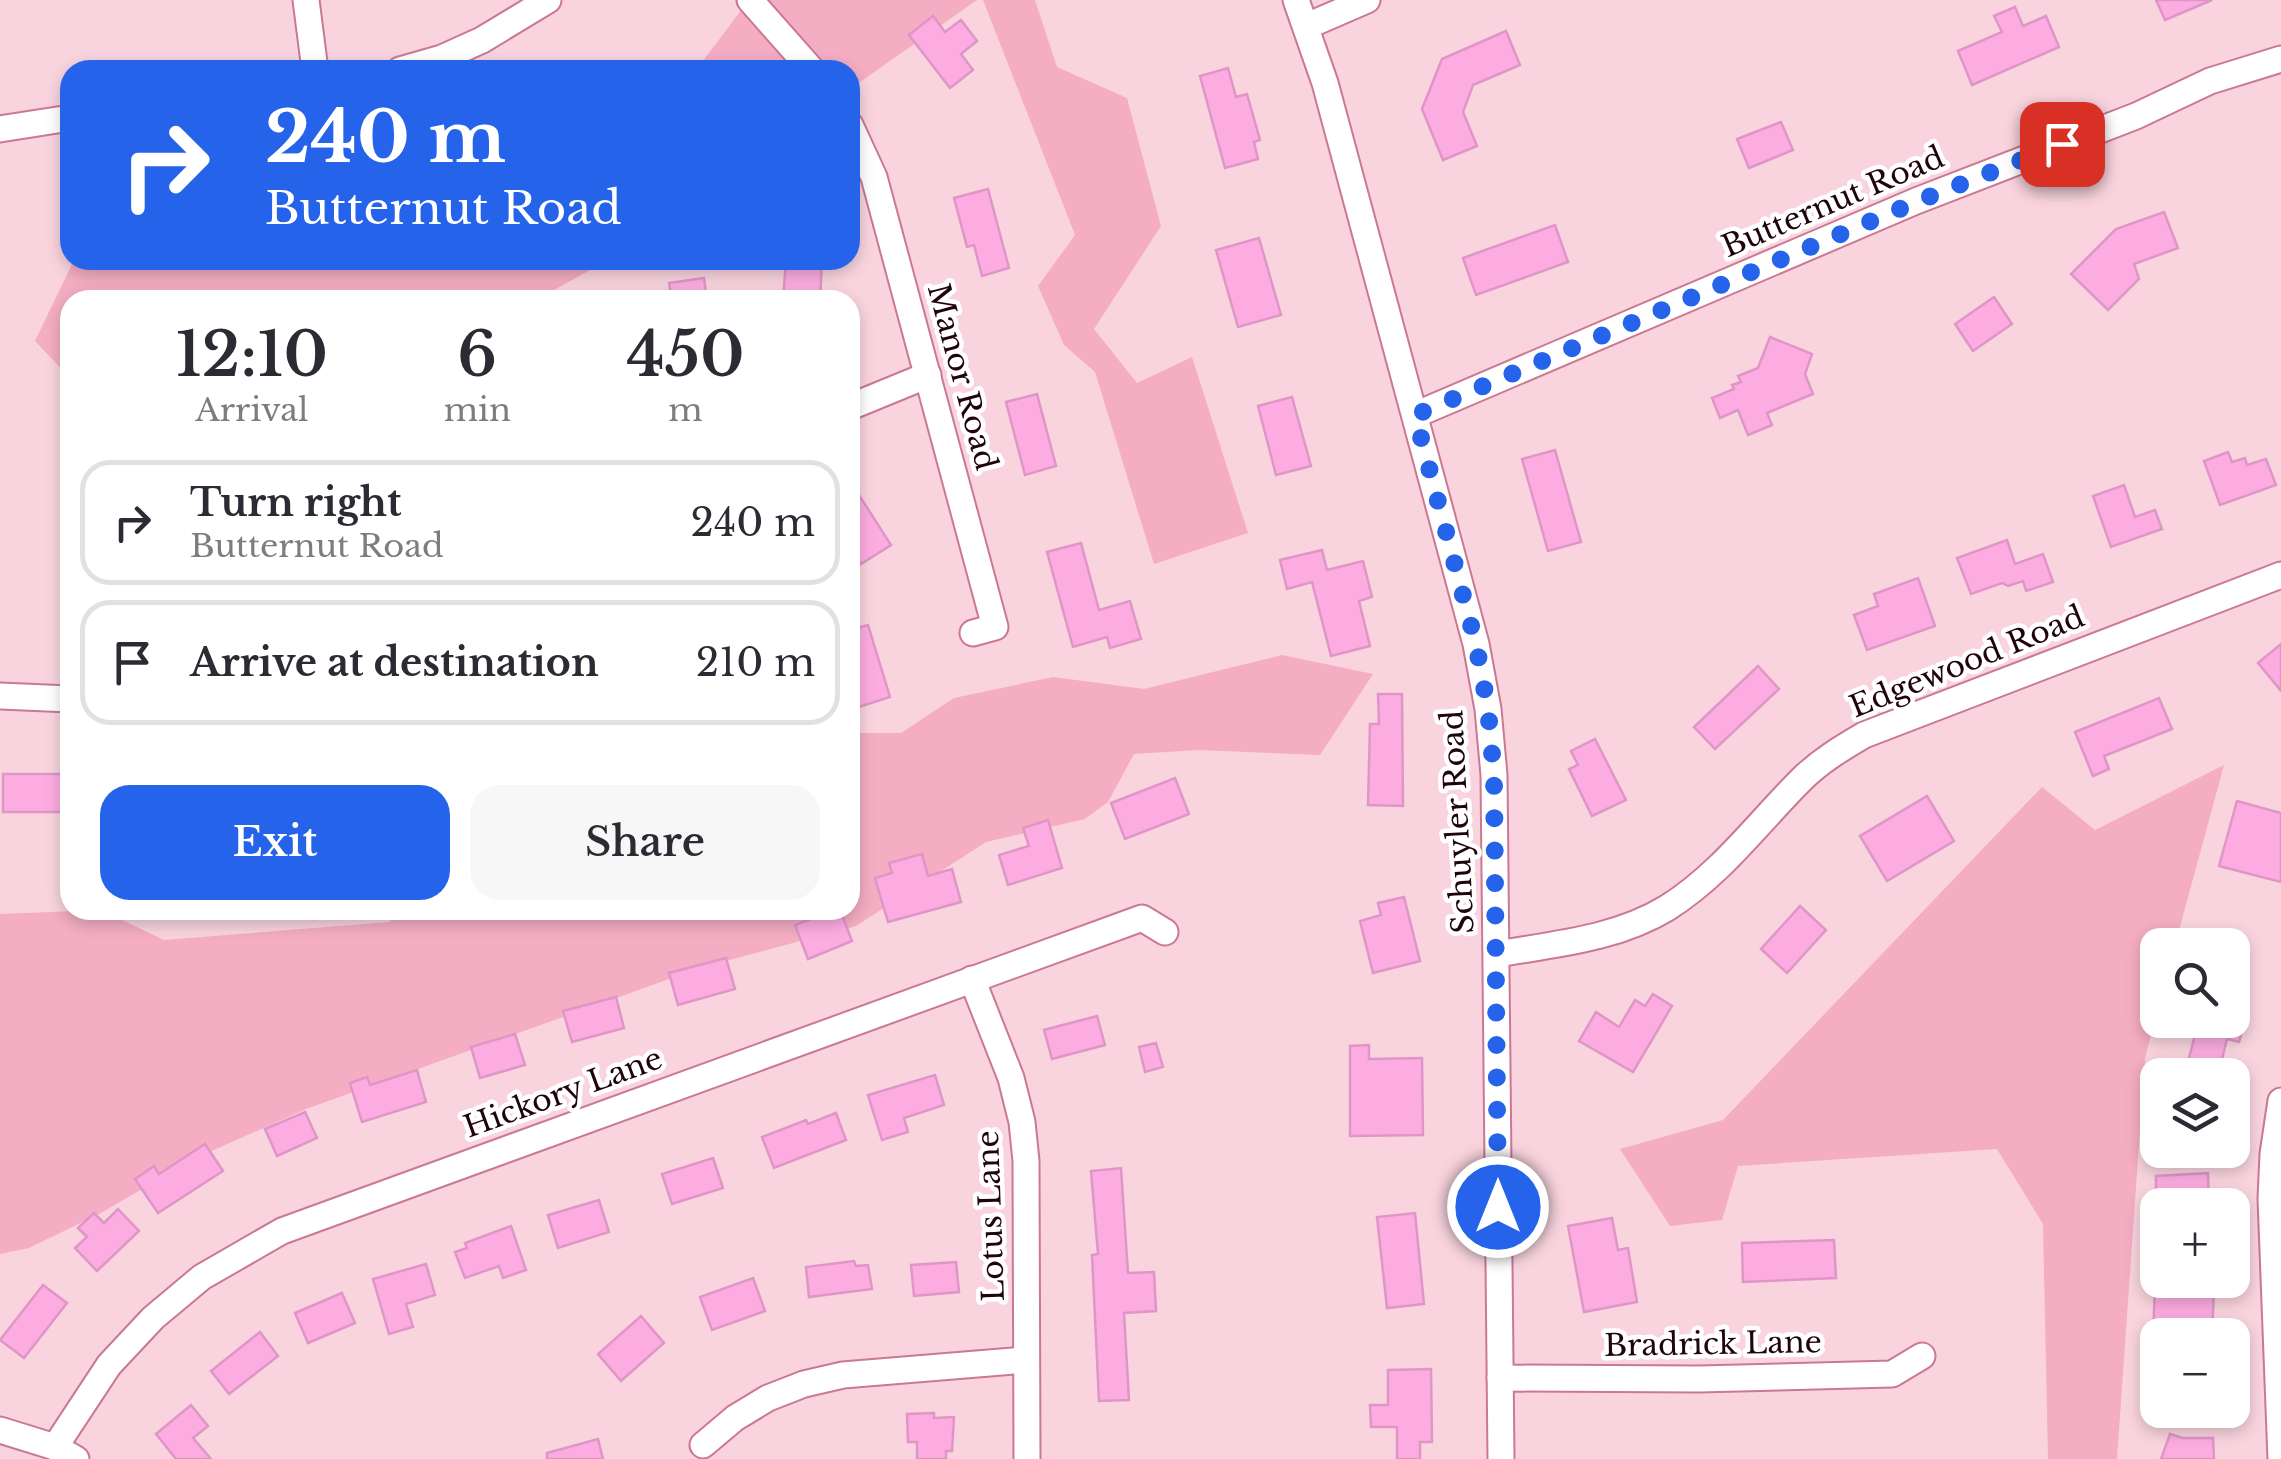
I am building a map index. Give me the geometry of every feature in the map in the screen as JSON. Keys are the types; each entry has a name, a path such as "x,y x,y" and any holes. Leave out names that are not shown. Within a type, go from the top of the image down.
{"street":[{"path":"306,0 314,60"},
{"path":"435,60 482,40 548,0"},
{"path":"750,0 803,60"},
{"name":"Schuyler Road","path":"1296,0 1325,83 1415,415 1476,644 1488,709 1494,775 1501,1459"},
{"path":"1307,26 1367,0"},
{"name":"Butternut Road","path":"1415,415 1916,202 2136,116 2210,81 2281,59"},
{"path":"0,128 60,119"},
{"name":"Manor Road","path":"860,147 874,177 995,627 973,633"},
{"path":"860,403 928,374"},
{"name":"Edgewood Road","path":"1496,954 1595,938 1664,910 1717,870 1803,778 1864,734 2281,575"},
{"path":"0,696 60,699"},
{"name":"Hickory Lane","path":"65,1453 109,1365 153,1318 202,1277 282,1231 1142,918 1166,932"},
{"name":"Lotus Lane","path":"972,979 1011,1078 1022,1122 1026,1161 1027,1459"},
{"path":"2280,1459 2271,1199 2281,1100"},
{"name":"Bradrick Lane","path":"1500,1378 1699,1379 1892,1374 1922,1356"},
{"path":"703,1444 768,1398 804,1384 843,1375 1026,1360"},
{"path":"0,1430 65,1453"}],"shaded area":[{"path":"749,0 977,0 860,82 860,60 704,60"},
{"path":"983,0 1035,0 1057,67 1127,98 1161,226 1094,329 1137,383 1192,357 1248,533 1154,564 1095,372 1064,345 1038,286 1075,235"},
{"path":"69,270 590,270 554,290 60,290 60,367 35,341"},
{"path":"1282,655 1373,674 1320,755 1199,750 1134,754 1108,802 1085,819 986,842 856,926 700,968 306,1109 196,1158 99,1214 29,1248 0,1254 0,914 60,912 60,920 122,920 164,940 391,920 860,920 860,733 901,733 954,698 1053,677 1144,689"},
{"path":"2224,765 2180,928 2140,928 2140,1038 2150,1038 2145,1058 2140,1058 2140,1130 2117,1459 2048,1459 2043,1224 1997,1149 1738,1166 1722,1220 1670,1226 1620,1149 1723,1120 2042,787 2095,830"}],"building":[{"path":"2156,0 2212,0 2165,20"},
{"path":"2015,7 2023,26 2046,16 2059,47 1972,85 1958,51 2002,32 1994,16"},
{"path":"933,16 945,32 961,20 977,41 961,54 973,70 950,88 909,35"},
{"path":"1506,31 1520,65 1473,85 1463,112 1477,146 1443,160 1422,109 1442,59"},
{"path":"1228,68 1236,97 1247,94 1260,140 1254,142 1258,159 1225,168 1200,76"},
{"path":"1781,122 1793,150 1749,168 1737,139"},
{"path":"988,189 1009,268 982,276 974,245 967,247 954,198"},
{"path":"2164,212 2178,248 2134,264 2139,279 2108,310 2071,274 2116,229"},
{"path":"1555,225 1568,262 1476,295 1463,258"},
{"path":"1259,238 1281,315 1238,327 1216,250"},
{"path":"785,270 822,270 820,290 784,290"},
{"path":"704,278 706,290 670,290 669,283"},
{"path":"1994,297 2012,324 1973,351 1955,324"},
{"path":"1770,337 1812,354 1805,374 1813,394 1767,413 1772,425 1748,435 1738,410 1720,418 1712,398 1734,389 1732,385 1741,382 1738,376 1758,368"},
{"path":"1037,394 1056,466 1025,475 1006,402"},
{"path":"1292,397 1311,466 1276,475 1258,406"},
{"path":"1555,450 1581,542 1548,551 1522,459"},
{"path":"2228,452 2232,462 2245,458 2247,465 2266,459 2276,485 2220,505 2204,461"},
{"path":"2124,485 2135,517 2155,510 2162,529 2111,547 2093,496"},
{"path":"860,497 891,545 860,562"},
{"path":"2007,540 2015,564 2043,554 2053,582 2026,591 2023,581 2008,586 2002,583 1971,594 1957,558"},
{"path":"1081,543 1099,610 1130,601 1141,639 1110,648 1107,637 1073,647 1047,552"},
{"path":"1322,550 1327,570 1363,561 1372,597 1359,601 1370,646 1331,656 1312,582 1287,589 1280,560"},
{"path":"1918,578 1935,626 1867,650 1854,615 1878,606 1874,594"},
{"path":"868,625 890,697 860,707 860,627"},
{"path":"2281,644 2281,691 2258,663"},
{"path":"1758,666 1779,689 1715,749 1694,727"},
{"path":"1378,694 1402,694 1403,806 1368,805 1370,724 1379,724"},
{"path":"2159,698 2172,729 2104,756 2109,769 2093,776 2075,732"},
{"path":"1595,739 1626,800 1592,816 1569,769 1578,765 1571,751"},
{"path":"3,774 60,774 60,812 3,812"},
{"path":"1175,778 1189,814 1125,839 1111,803"},
{"path":"1927,796 1954,841 1887,881 1860,836"},
{"path":"2237,801 2281,813 2281,882 2219,866"},
{"path":"1048,820 1062,868 1008,885 999,855 1029,846 1023,828"},
{"path":"922,854 928,876 952,869 961,902 888,922 875,878 892,873 889,863"},
{"path":"1404,897 1420,961 1373,973 1360,921 1381,915 1378,903"},
{"path":"1800,906 1826,930 1787,973 1761,949"},
{"path":"808,920 844,920 852,941 808,959 795,925"},
{"path":"726,958 735,989 678,1005 669,973"},
{"path":"1653,994 1672,1006 1633,1072 1579,1041 1596,1012 1619,1027 1635,1000 1645,1006"},
{"path":"616,997 624,1028 572,1042 563,1011"},
{"path":"1097,1016 1105,1045 1052,1059 1044,1030"},
{"path":"515,1034 525,1065 480,1078 471,1047"},
{"path":"2194,1038 2240,1038 2239,1042 2227,1039 2222,1058 2189,1058"},
{"path":"1156,1043 1163,1067 1145,1072 1139,1047"},
{"path":"1369,1045 1369,1059 1422,1058 1423,1135 1350,1136 1350,1046"},
{"path":"417,1070 426,1102 362,1122 350,1083 367,1077 370,1085"},
{"path":"935,1075 944,1105 904,1118 908,1132 882,1140 868,1095"},
{"path":"305,1112 317,1138 277,1156 265,1129"},
{"path":"836,1113 846,1140 774,1168 762,1137"},
{"path":"205,1144 223,1171 158,1213 135,1179 154,1166 159,1174"},
{"path":"713,1158 723,1188 672,1204 662,1174"},
{"path":"1121,1168 1128,1273 1154,1272 1156,1311 1124,1313 1129,1400 1099,1401 1092,1255 1098,1254 1091,1171"},
{"path":"2208,1173 2208,1188 2156,1188 2156,1176"},
{"path":"599,1200 609,1232 558,1248 548,1215"},
{"path":"118,1209 139,1231 97,1271 75,1248 87,1237 78,1228 94,1213 104,1223"},
{"path":"1415,1213 1424,1304 1387,1308 1377,1217"},
{"path":"1612,1218 1618,1250 1628,1248 1637,1302 1584,1312 1568,1226"},
{"path":"511,1226 526,1270 503,1278 499,1266 465,1278 455,1252 467,1248 465,1243"},
{"path":"1834,1240 1836,1278 1743,1282 1742,1243"},
{"path":"854,1261 856,1266 868,1265 872,1289 809,1297 806,1267"},
{"path":"956,1262 959,1292 914,1296 911,1265"},
{"path":"426,1264 435,1295 406,1304 413,1327 389,1334 373,1279"},
{"path":"753,1278 765,1311 712,1330 700,1297"},
{"path":"43,1285 67,1303 24,1358 0,1340"},
{"path":"342,1293 355,1323 308,1343 295,1313"},
{"path":"2155,1298 2214,1298 2213,1318 2154,1318"},
{"path":"641,1316 664,1343 621,1381 598,1354"},
{"path":"260,1332 278,1356 229,1394 211,1371"},
{"path":"1431,1369 1432,1442 1420,1442 1420,1459 1397,1459 1397,1427 1371,1427 1370,1405 1388,1405 1388,1370"},
{"path":"191,1405 208,1426 193,1438 211,1459 176,1459 156,1434"},
{"path":"934,1413 934,1418 954,1417 952,1451 946,1451 946,1459 917,1459 917,1442 908,1442 907,1414"},
{"path":"2170,1434 2213,1438 2214,1459 2161,1459"},
{"path":"598,1439 603,1459 547,1459 547,1453"}],"route":[{"path":"1498,1207 1494,775 1488,709 1476,644 1415,415 2062,144"}]}
